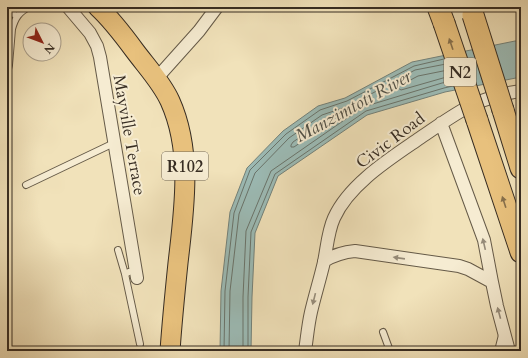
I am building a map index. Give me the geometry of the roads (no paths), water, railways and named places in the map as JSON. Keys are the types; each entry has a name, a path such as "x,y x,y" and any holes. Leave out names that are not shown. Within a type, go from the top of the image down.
{"highway":[{"name":"N2","path":"472,11 521,168"},
{"name":"N2","path":"441,15 521,252"}],"main road":[{"name":"R102","path":"103,9 156,79 170,101 180,135 185,165 185,183 170,351"}],"street":[{"name":"Mayville Terrace","path":"68,7 90,33 97,46 100,57 133,274"},
{"path":"156,79 199,31 215,8"},
{"name":"Civic Road","path":"305,351 311,312 324,261 330,229 340,208 356,187 391,158 455,114 475,104 512,92 521,91"},
{"path":"441,123 484,240 503,331 509,351"},
{"path":"324,261 330,257 345,252 356,251 459,266 468,269 492,282"}],"lane":[{"path":"7,72 12,29 17,16 24,9 29,7"},
{"path":"7,10 17,16"},
{"path":"26,185 114,143"},
{"path":"118,250 133,274 140,344"},
{"path":"498,351 503,331"},
{"path":"383,332 390,351"}],"water":[{"name":"Manzimtoti River","path":"521,41 521,77 445,92 367,115 278,176 255,233 251,351 220,351 221,291 230,212 247,168 283,131 318,106 345,98 412,62"}],"waterway":[{"path":"514,7 521,17"}]}
